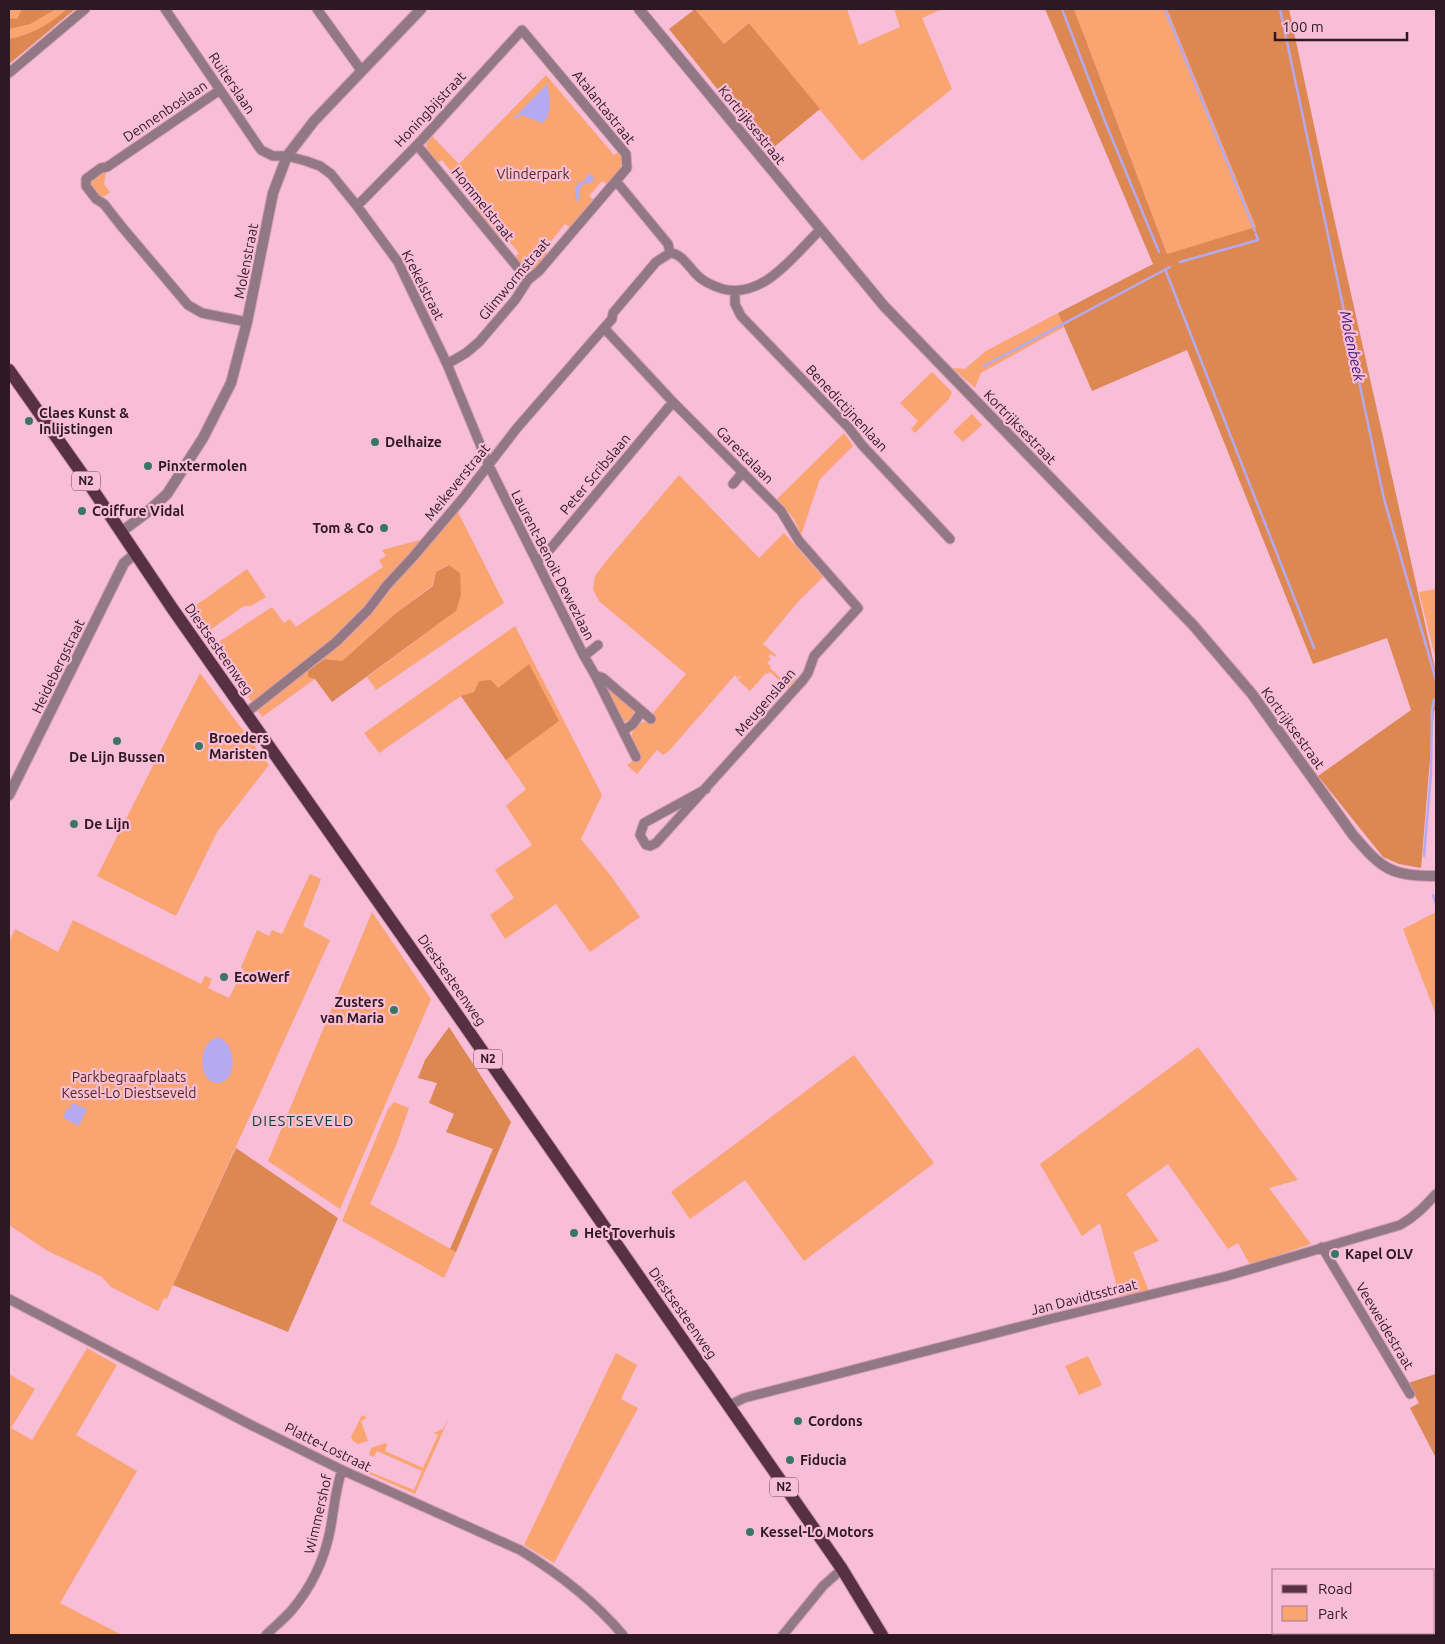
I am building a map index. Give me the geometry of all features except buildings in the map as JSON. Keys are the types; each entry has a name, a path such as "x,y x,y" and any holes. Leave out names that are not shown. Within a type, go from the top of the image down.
{"main road":[{"name":"Diestsesteenweg","path":"9,370 842,1569 882,1635"}],"street":[{"path":"9,73 85,9"},
{"name":"Ruiterslaan","path":"165,9 261,150 273,156 287,156"},
{"path":"316,9 361,70"},
{"name":"Molenstraat","path":"122,532 166,494 195,451 218,411 231,383 247,322 274,193 287,156 314,121 421,9"},
{"name":"Kortrijksestraat","path":"639,9 884,306 1193,625 1223,659 1252,694 1353,835 1380,864 1397,872 1414,876 1436,876"},
{"name":"Honingbijstraat","path":"358,206 417,145 522,30"},
{"name":"Atalantastraat","path":"522,30 626,154 627,168 616,180"},
{"name":"Dennenboslaan","path":"220,90 86,179 86,186 96,200 104,204 188,304 202,313 247,322"},
{"name":"Hommelstraat","path":"417,145 528,280"},
{"name":"Krekelstraat","path":"287,156 306,160 320,166 331,174 358,206 398,262 447,364 489,466"},
{"path":"616,180 668,244 670,253 677,254 699,277 720,288 741,291 765,282 820,230"},
{"name":"Glimwormstraat","path":"447,364 466,353 479,342 515,300 528,280 539,271 616,180"},
{"name":"Meikeverstraat","path":"246,713 336,642 368,610 387,585 413,557 489,466 517,428 612,319 613,313 656,262 670,253"},
{"name":"Benedictijnenlaan","path":"735,291 736,304 741,316 849,428 862,445 950,538"},
{"name":"Garestalaan","path":"604,328 672,402 780,511 799,541 858,608"},
{"name":"Peter Scribslaan","path":"537,562 546,554 672,402"},
{"name":"Laurent-Benoit Dewezlaan","path":"489,466 636,757"},
{"path":"733,484 743,472"},
{"name":"Heidebergstraat","path":"9,795 124,562 136,553"},
{"name":"Meugenslaan","path":"706,789 644,823 641,838 646,845 650,846 656,843 706,789 804,680 814,656 858,608"},
{"path":"584,656 598,644"},
{"name":"Laurent-Benoit Dewezlaan","path":"596,675 603,678 652,719"},
{"path":"623,731 633,724 642,711"},
{"path":"659,815 668,830"},
{"name":"Jan Davidtsstraat","path":"728,1406 736,1401 753,1396 1041,1321 1227,1276 1400,1225 1410,1220 1436,1194"},
{"name":"Veeweidestraat","path":"1322,1247 1410,1394"},
{"name":"Platte-Lostraat","path":"9,1299 251,1425 342,1470 520,1550 547,1566 608,1618 623,1635"},
{"name":"Wimmershof","path":"266,1635 290,1612 307,1590 322,1561 330,1531 337,1484 342,1470"},
{"path":"783,1635 823,1586 842,1569"}],"green space":[{"path":"9,9 75,9 9,64"},
{"path":"695,9 847,9 859,45 900,27 894,9 942,9 922,18 952,89 862,161 749,23 724,44"},
{"path":"1074,9 1167,9 1257,228 1167,254"},
{"name":"Vlinderpark","path":"546,75 614,155 620,151 622,165 607,184 602,181 589,196 594,200 571,228 565,224 544,250 549,255 537,267 528,271 523,269 514,258 519,253 503,234 497,238 471,205 475,201 442,160 436,164 428,153 426,144 432,136 459,164"},
{"path":"106,172 104,184 110,192 105,196 99,196 91,186 91,180"},
{"path":"1058,313 1064,327 981,373 975,388 952,368 965,369 986,351"},
{"path":"932,372 952,392 949,399 915,433 911,429 918,421 900,403"},
{"path":"972,414 982,425 963,442 953,432"},
{"path":"844,433 853,446 820,479 801,535 794,519 777,499"},
{"path":"679,475 759,558 784,533 823,577 797,603 763,644 776,655 775,657 771,654 768,656 771,659 767,663 771,666 770,668 783,680 789,673 796,679 788,688 770,672 766,673 750,691 738,680 742,675 736,679 735,675 669,751 663,755 657,750 637,774 627,765 640,755 634,743 632,732 636,724 651,720 655,715 653,713 686,674 599,601 593,589 595,576"},
{"path":"457,510 504,603 376,690 367,677 456,611 460,573 448,565 436,572 433,585 396,613 342,661 325,659 315,679 262,717 216,650 217,643 272,607 284,623 290,619 296,627 383,567 379,560 386,556 382,550 420,540"},
{"path":"247,569 266,597 251,606 244,606 207,632 202,631 188,611"},
{"path":"1436,589 1436,661 1419,592"},
{"path":"515,626 602,795 581,839 611,876 640,917 590,952 556,904 505,939 490,915 514,898 495,870 532,845 506,806 526,789 461,696 379,753 364,733"},
{"path":"200,673 269,765 217,832 176,916 97,876"},
{"path":"604,683 633,708 634,714 631,720 622,722 603,685"},
{"name":"Parkbegraafplaats Kessel-Lo Diestseveld","path":"310,874 321,879 303,926 330,940 167,1299 164,1298 158,1311 111,1287 102,1277 46,1250 9,1225 9,942 15,929 58,952 73,920 201,984 205,976 212,979 208,988 229,998 243,969 241,967 257,930 269,936 272,930 282,934"},
{"path":"372,912 431,999 340,1209 268,1161"},
{"path":"1436,912 1436,1015 1403,929"},
{"path":"1198,1047 1298,1180 1269,1188 1311,1244 1250,1265 1238,1243 1228,1249 1168,1164 1126,1194 1159,1241 1133,1252 1149,1291 1120,1298 1100,1223 1082,1236 1040,1164"},
{"path":"854,1055 934,1163 804,1261 745,1180 690,1219 671,1192"},
{"path":"394,1102 409,1108 397,1143 370,1204 456,1252 444,1278 342,1221 388,1109"},
{"path":"87,1348 117,1365 76,1435 137,1471 60,1603 122,1635 9,1635 9,1374 35,1389 11,1428 32,1440"},
{"path":"616,1353 637,1365 621,1399 638,1408 554,1563 524,1545"},
{"path":"1088,1356 1102,1385 1079,1395 1065,1366"},
{"path":"362,1415 367,1418 361,1421 368,1441 358,1444 351,1437"},
{"path":"449,1418 415,1494 356,1466 360,1461 367,1463 365,1470 414,1490 422,1471 377,1451 374,1457 369,1455 371,1448 385,1443 387,1444 385,1451 423,1468 438,1435 434,1433 443,1429"}],"shaded area":[{"path":"22,9 56,9 30,24 9,29 9,18 17,19"},
{"path":"67,9 75,9 9,64 9,39 25,35 40,28"},
{"path":"695,9 724,44 749,23 820,109 768,152 669,29"},
{"path":"1045,9 1074,9 1167,254 1256,227 1167,9 1289,9 1436,673 1436,709 1434,711 1421,868 1399,864 1383,857 1318,776 1411,710 1387,638 1313,664 1187,350 1092,391 1058,313 1153,264"},
{"path":"547,84 550,105 548,116 545,120 542,123 522,115 512,120"},
{"path":"588,174 591,174 594,178 592,182 584,184 580,188 580,198 578,201 575,200 575,189 578,183 584,181"},
{"path":"449,565 460,573 461,595 456,611 332,702 315,679 308,677 308,671 325,659 342,661 396,613 433,586 436,572"},
{"path":"529,664 559,721 506,760 461,696 474,692 479,681 491,680 498,688"},
{"path":"449,1027 511,1122 456,1252 450,1249 493,1149 446,1132 454,1114 429,1103 437,1083 418,1078 425,1060"},
{"path":"218,1037 229,1047 233,1062 230,1076 219,1083 212,1082 207,1078 202,1063 206,1047"},
{"path":"72,1103 87,1109 79,1126 63,1118 67,1108 70,1109"},
{"path":"236,1148 338,1218 288,1332 173,1285"},
{"path":"1436,1374 1436,1458 1410,1408 1419,1403 1408,1383"}],"waterway":[{"path":"1062,9 1106,124 1159,252"},
{"path":"1165,9 1255,231"},
{"name":"Molenbeek","path":"1280,9 1384,499 1436,680"},
{"path":"1180,262 1258,240 1256,234"},
{"path":"984,366 1170,267"},
{"path":"1165,269 1314,648"},
{"path":"1424,856 1431,773 1432,710 1434,700"},
{"path":"1433,895 1436,904"}],"place":[{"name":"Claes Kunst & Inlijstingen","path":"29,421"},
{"name":"Delhaize","path":"375,442"},
{"name":"Pinxtermolen","path":"148,466"},
{"name":"Coiffure Vidal","path":"82,511"},
{"name":"Tom & Co","path":"384,528"},
{"name":"De Lijn Bussen","path":"117,741"},
{"name":"Broeders Maristen","path":"199,746"},
{"name":"De Lijn","path":"74,824"},
{"name":"EcoWerf","path":"224,977"},
{"name":"Zusters van Maria","path":"394,1010"},
{"name":"Het Toverhuis","path":"574,1233"},
{"name":"Kapel OLV","path":"1335,1254"},
{"name":"Cordons","path":"798,1421"},
{"name":"Fiducia","path":"790,1460"},
{"name":"Kessel-Lo Motors","path":"750,1532"}],"district":[{"name":"DIESTSEVELD","path":"303,1121"}]}
